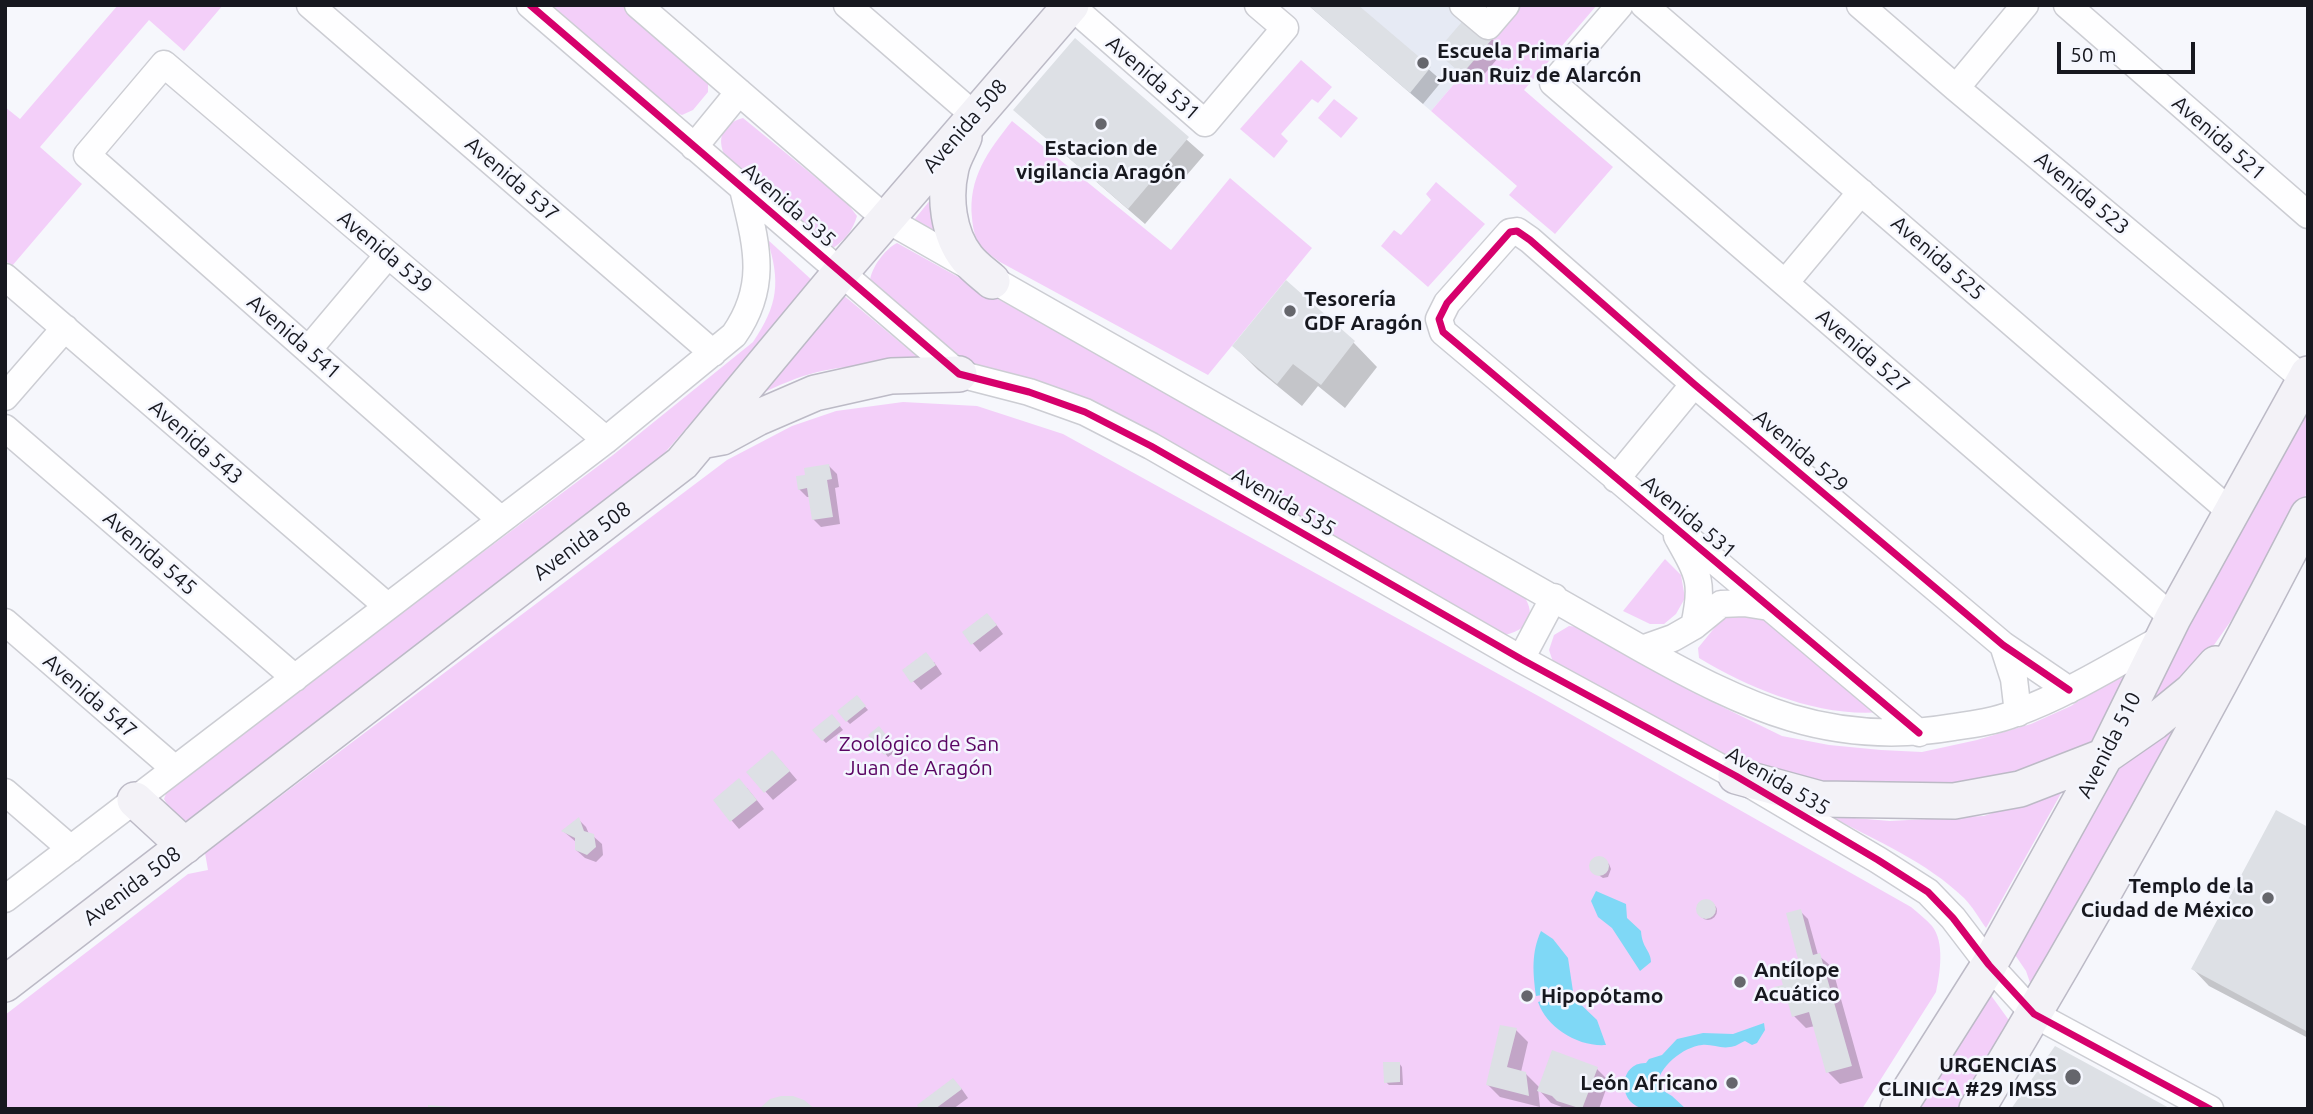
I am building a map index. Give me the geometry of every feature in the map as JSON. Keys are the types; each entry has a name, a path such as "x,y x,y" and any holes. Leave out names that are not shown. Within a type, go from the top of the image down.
{"main road":[{"name":"Avenida 508","path":"5,984 682,463 840,273 1070,5"},
{"path":"974,115 951,166 949,213 956,239 967,258 992,281"},
{"path":"700,441 722,437 757,418 815,393 891,376 959,374"},
{"name":"Avenida 510","path":"1898,1109 1989,965 2105,757 2168,628 2306,377"},
{"path":"1977,1109 2034,1014 2199,700 2249,627 2308,515"},
{"path":"2168,628 2199,700"},
{"path":"1736,776 1819,799 1954,800 2020,789 2105,757 2154,722 2199,700"},
{"path":"135,800 185,846"}],"street":[{"name":"Avenida 537","path":"310,5 713,353"},
{"name":"Avenida 535","path":"530,5 959,374 1029,392 1085,412 1151,446 1521,659 1736,776 1928,892 2034,1014 2210,1109"},
{"path":"638,5 886,219 1642,649 1757,708 1851,732 1919,733 1998,720 2069,690 2168,628"},
{"path":"847,5 974,115"},
{"name":"Avenida 531","path":"1070,5 1205,123 1284,28 1258,5"},
{"path":"1463,5 1488,26 1506,5"},
{"name":"Avenida 527","path":"1620,5 1553,83 1785,283 2168,628"},
{"name":"Avenida 525","path":"1644,5 2231,512"},
{"name":"Avenida 523","path":"1860,5 1956,88 2306,377"},
{"path":"1956,88 2025,5"},
{"name":"Avenida 521","path":"2067,5 2308,215"},
{"name":"Avenida 539","path":"87,155 164,64 606,440"},
{"path":"694,147 740,92"},
{"name":"Avenida 541","path":"87,155 500,519"},
{"path":"6,898 606,440 734,335 748,315 755,294 757,260 743,189"},
{"path":"1785,283 1861,192"},
{"name":"Avenida 529","path":"1440,326 1439,318 1447,303 1503,239 1510,232 1517,231 2003,645 2069,690"},
{"path":"308,350 388,255"},
{"name":"Avenida 543","path":"5,277 387,606"},
{"name":"Avenida 531","path":"1440,326 1443,332 1616,479 1919,733"},
{"path":"5,397 65,328"},
{"path":"1616,479 1694,384"},
{"name":"Avenida 545","path":"5,428 295,678"},
{"path":"1671,525 1698,579 1701,596 1694,626"},
{"path":"1521,659 1554,597"},
{"path":"1642,649 1673,638 1694,626 1721,604 1744,603 1769,607"},
{"name":"Avenida 547","path":"5,622 175,769"},
{"path":"2003,645 2014,679 2018,713"},
{"path":"5,792 71,849"}],"shaded area":[{"name":"Escuela Primaria Juan Ruiz de Alarcón","path":"1308,5 1455,5 1493,38 1431,111"}],"green space":[{"path":"118,5 223,5 184,51 149,20 40,147 82,184 12,266 5,260 5,107 20,119"},
{"path":"552,5 625,5 702,70 708,82 708,92 693,110 682,115 672,111"},
{"path":"1521,5 1597,5 1524,90 1613,167 1555,234 1509,195 1517,186 1431,111"},
{"path":"1301,60 1332,87 1318,103 1312,99 1281,134 1288,141 1274,158 1240,129"},
{"path":"1334,99 1358,118 1341,138 1318,118"},
{"path":"743,118 847,203 857,216 848,234 833,248 825,245 727,160 722,146 722,134 729,124"},
{"path":"1012,121 1171,250 1230,178 1312,248 1208,375 1000,262 980,245 972,222 973,190 988,154"},
{"path":"1436,182 1485,224 1428,287 1381,246 1394,230 1401,235 1431,200 1426,194"},
{"path":"936,193 946,242 914,220"},
{"path":"767,239 814,282 648,472 198,819 185,821 174,815 164,799 167,791 187,773 613,455 753,342 768,316 775,293 774,268"},
{"path":"897,243 1518,588 1530,610 1527,623 1515,632 1505,635 1116,419 964,368 870,281 879,259"},
{"path":"842,294 932,369 862,366 822,371 757,396"},
{"path":"2308,393 2308,491 2242,605 2214,645 2177,685 2138,715"},
{"name":"Zoológico de San Juan de Aragón","path":"903,402 977,406 1063,434 1542,698 1911,907 1932,926 1939,941 1940,967 1936,992 1862,1109 5,1109 5,1015 188,874 208,870 205,853 727,460 792,426 836,411"},
{"path":"1665,559 1681,575 1685,598 1676,614 1664,624 1650,624 1623,611"},
{"path":"1732,613 1767,619 1882,712 1835,710 1787,699 1741,680 1699,658 1698,648 1720,621"},
{"path":"1569,626 1579,627 1700,696 1782,736 1829,745 1881,750 1922,752 2031,724 2071,706 2123,671 2132,668 2097,741 1994,784 1856,791 1763,772 1719,752 1553,662 1549,650 1554,635"},
{"path":"2179,723 2033,991 2026,971 2013,952 2109,772"},
{"path":"2064,788 1986,928 1964,898 1934,873 1830,816 1890,821 1984,816"},
{"path":"1990,994 2016,1030 1970,1109 1920,1109"}],"water":[{"path":"1596,891 1626,904 1627,918 1641,931 1651,962 1640,971 1612,928 1598,917 1591,901"},
{"path":"1541,931 1553,939 1568,958 1574,998 1597,1020 1606,1045 1585,1043 1565,1034 1548,1020 1542,1011 1538,1002 1545,1000 1552,1004 1558,999 1559,993 1550,988 1542,995 1536,996 1534,955"},
{"path":"1764,1023 1765,1030 1757,1043 1752,1045 1745,1041 1727,1047 1695,1047 1680,1054 1667,1065 1657,1087 1686,1109 1641,1108 1633,1104 1628,1097 1624,1082 1631,1068 1662,1055 1677,1039 1703,1033 1733,1034"}],"building":[{"path":"1308,5 1358,5 1431,67 1410,93"},
{"path":"1467,16 1493,38 1462,74 1436,52"},
{"name":"Estacion de vigilancia Aragón","path":"1075,38 1189,137 1128,209 1013,110"},
{"name":"Tesorería GDF Aragón","path":"1286,280 1355,341 1321,385 1293,364 1277,384 1232,346"},
{"path":"829,464 832,479 827,480 833,517 812,520 807,488 798,490 796,476 805,475 804,468"},
{"path":"987,613 997,625 971,645 962,632"},
{"path":"926,652 936,665 911,683 902,670"},
{"path":"857,695 866,706 846,722 837,711"},
{"path":"832,714 841,725 822,741 812,730"},
{"path":"879,726 895,746 884,755 868,735"},
{"path":"772,750 790,771 764,793 746,772"},
{"path":"739,778 757,800 730,822 713,800"},
{"name":"Templo de la Ciudad de México","path":"2276,810 2308,827 2308,1032 2191,969"},
{"path":"579,817 584,831 594,834 596,847 587,855 575,850 575,838 561,831"},
{"path":"1599,856 1606,859 1609,866 1606,873 1599,876 1592,873 1589,866 1592,859"},
{"path":"1706,899 1713,902 1716,909 1713,916 1706,919 1699,916 1696,909 1699,902"},
{"path":"1801,909 1813,955 1820,953 1852,1066 1826,1073 1809,1012 1792,1017 1786,996 1777,998 1774,987 1783,985 1777,965 1798,959 1786,913"},
{"path":"1500,1025 1517,1028 1507,1067 1526,1072 1529,1096 1486,1085"},
{"name":"URGENCIAS CLINICA #29 IMSS","path":"2055,1046 2171,1109 2011,1109"},
{"path":"1552,1050 1598,1067 1582,1109 1537,1091"},
{"path":"1383,1062 1400,1062 1400,1082 1384,1083"},
{"path":"953,1078 962,1089 935,1109 919,1109 917,1105"},
{"path":"781,1096 804,1100 815,1109 759,1109 770,1099"},
{"path":"428,1105 450,1107 450,1109 428,1109"}],"cycle path":[{"path":"530,5 959,374 1029,392 1085,412 1151,446 1521,659 1736,776 1928,892 2034,1014 2210,1109"},
{"path":"1919,733 1443,332 1439,319 1447,303 1510,232 1517,231 1530,240 1694,384 2003,645 2069,690"}],"place":[{"name":"Escuela Primaria Juan Ruiz de Alarcón","path":"1423,63"},
{"name":"Estacion de vigilancia Aragón","path":"1101,124"},
{"name":"Tesorería GDF Aragón","path":"1290,311"},
{"name":"Templo de la Ciudad de México","path":"2268,898"},
{"name":"Antílope Acuático","path":"1740,982"},
{"name":"Hipopótamo","path":"1527,996"},
{"name":"URGENCIAS CLINICA #29 IMSS","path":"2073,1077"},
{"name":"León Africano","path":"1732,1083"}]}
